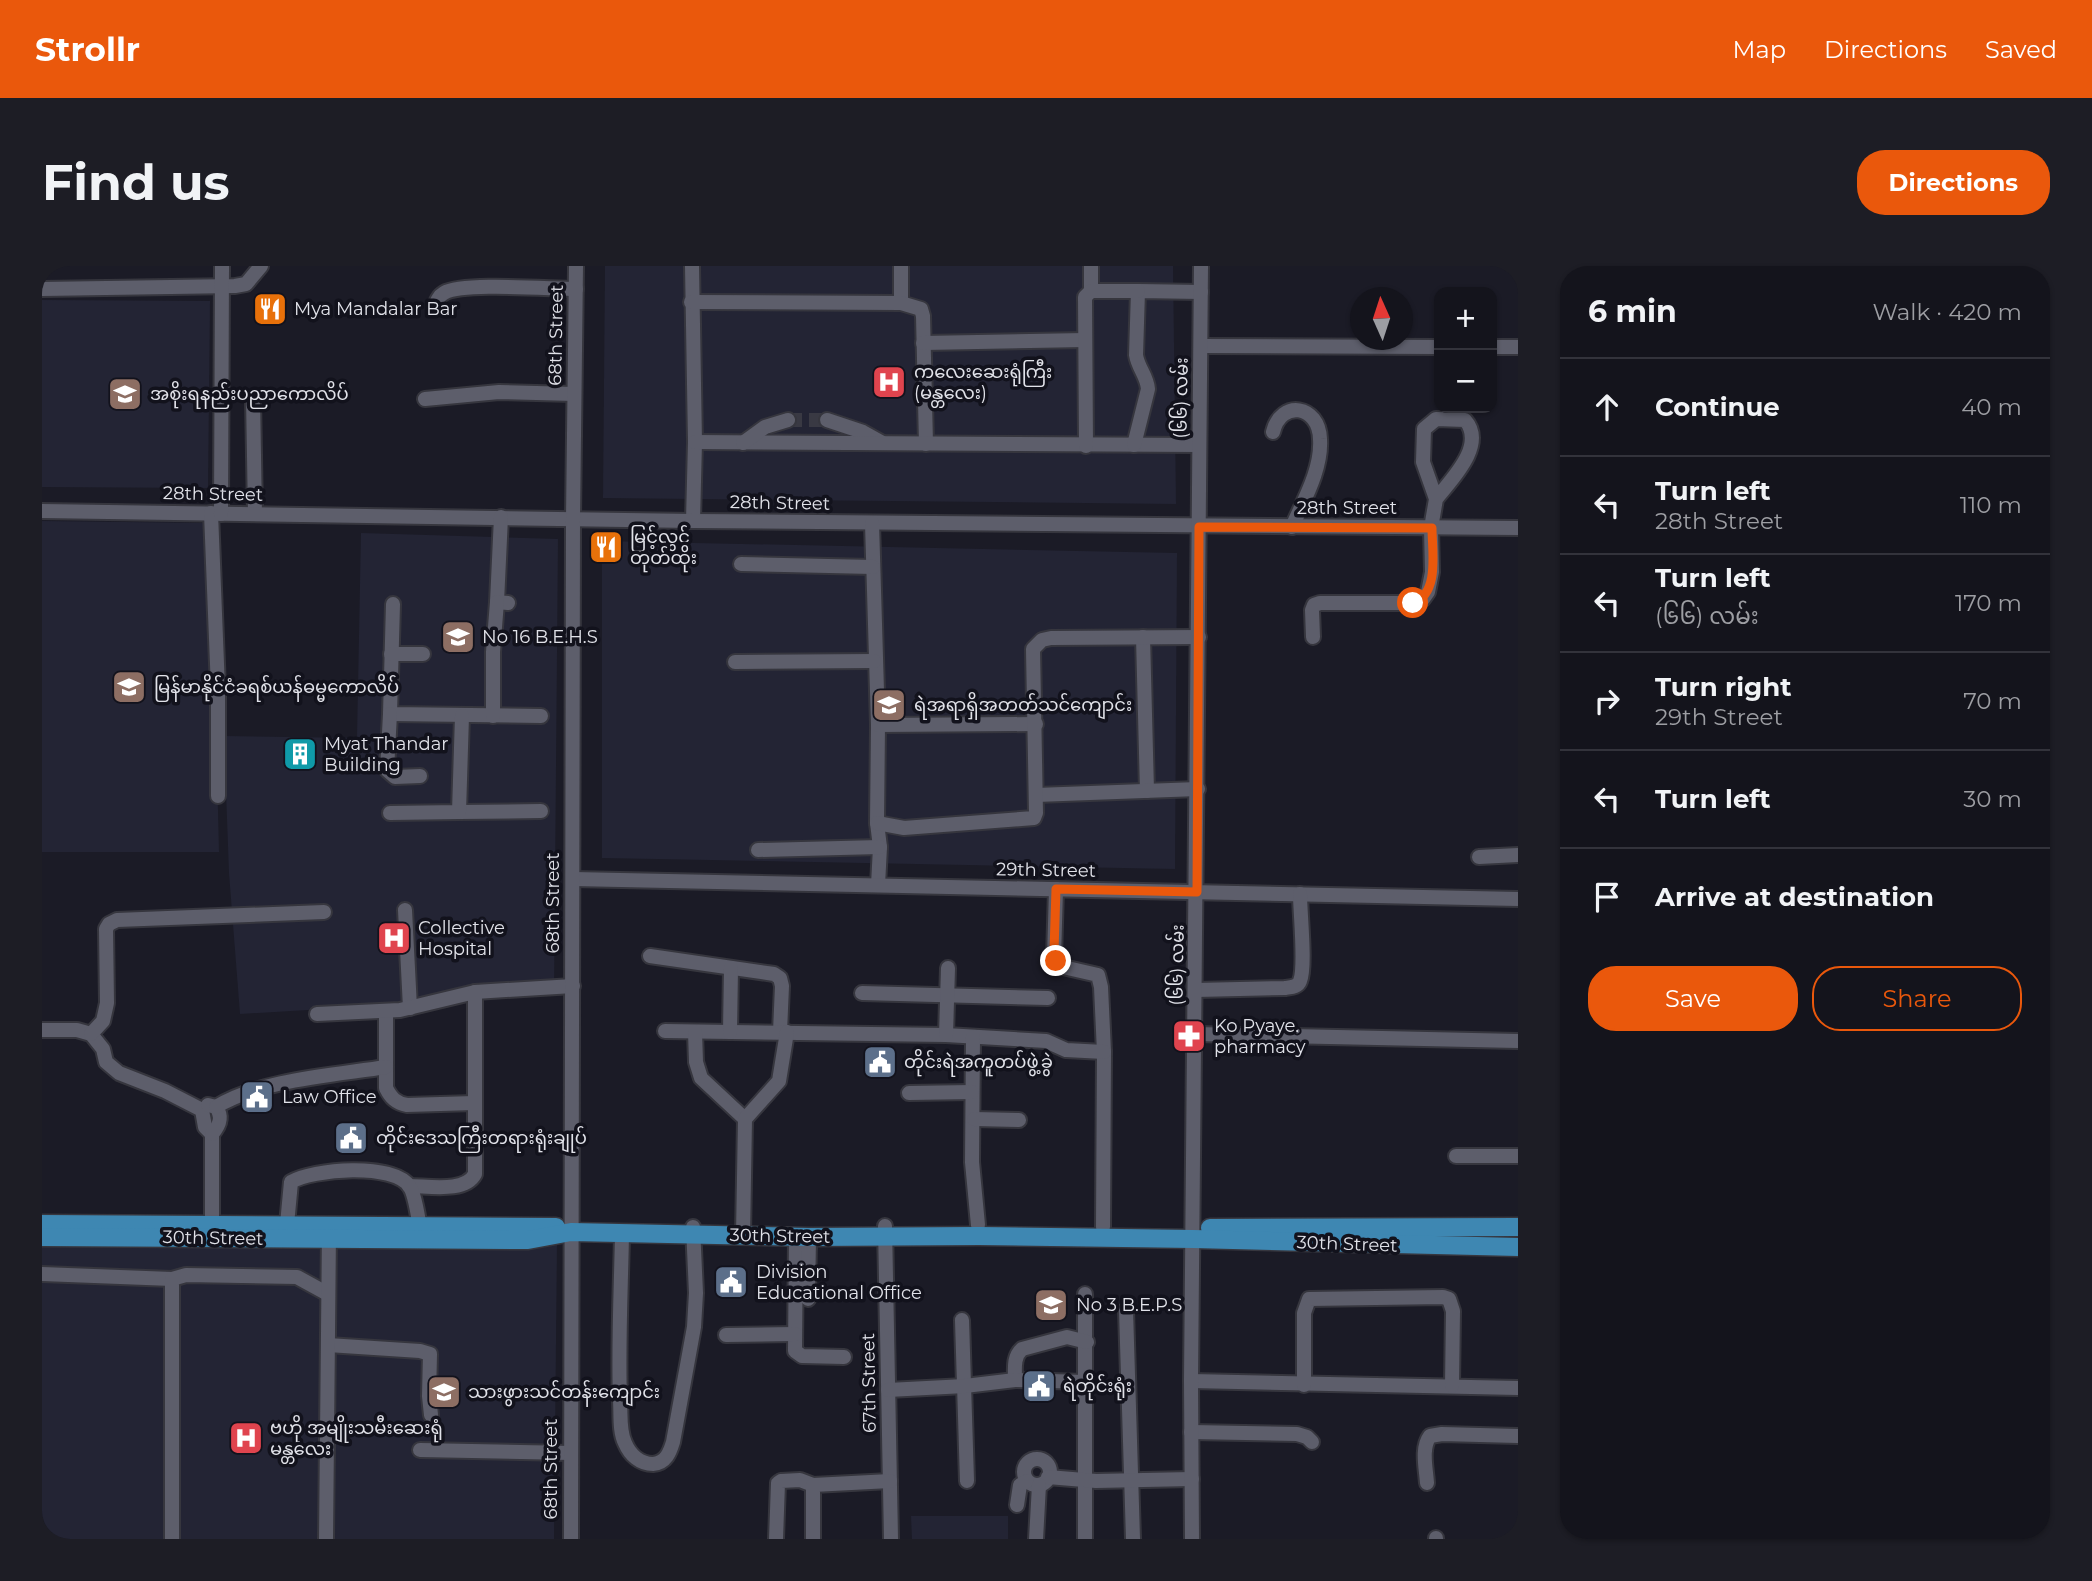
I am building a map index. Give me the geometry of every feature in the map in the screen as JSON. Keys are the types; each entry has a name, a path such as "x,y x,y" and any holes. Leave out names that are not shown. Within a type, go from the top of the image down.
{"main road":[{"name":"30th Street","path":"42,1224 287,1232 474,1233 570,1229 1385,1236 1518,1247"},
{"name":"30th Street","path":"743,1231 802,1237 978,1226 1103,1227 1193,1234"},
{"name":"30th Street","path":"1385,1236 1518,1227"},
{"name":"30th Street","path":"570,1229 622,1234 694,1231"},
{"name":"30th Street","path":"42,1237 213,1231"}],"street":[{"path":"218,796 216,514 222,266"},
{"path":"42,289 246,284 261,266"},
{"name":"68th Street","path":"570,1539 576,266"},
{"path":"692,266 694,521"},
{"path":"901,266 901,303"},
{"path":"1091,266 1091,291"},
{"name":"(၆၆) လမ်း","path":"1192,1539 1191,1381 1201,266"},
{"path":"437,301 440,295 446,292 473,288 576,289"},
{"path":"1086,446 1085,297 1091,291 1201,292"},
{"path":"1134,445 1148,389 1136,355 1138,291"},
{"path":"691,302 901,303 921,309 926,444"},
{"path":"923,343 1084,340"},
{"path":"1200,346 1434,347"},
{"path":"1497,347 1518,347"},
{"path":"425,399 499,392 574,394"},
{"path":"253,397 255,514"},
{"path":"1272,432 1275,421 1293,410 1315,418 1318,424 1320,453 1312,482 1292,527"},
{"path":"1313,637 1314,605 1413,603 1423,599 1428,592 1432,572 1432,528 1436,499 1423,462 1424,429 1436,419 1465,419 1469,425 1471,446 1457,474 1436,499"},
{"path":"743,443 765,427 788,420"},
{"path":"827,420 863,432 883,443"},
{"path":"695,442 1199,445"},
{"name":"28th Street","path":"42,511 1199,527 1518,528"},
{"path":"493,716 493,652 503,602 501,517"},
{"path":"872,523 874,661 878,724 878,885"},
{"path":"741,564 873,566"},
{"path":"393,604 387,770 395,777 420,776"},
{"path":"1143,637 1147,791"},
{"path":"877,823 904,828 1034,818 1036,724 1033,649 1037,643 1051,638 1199,637"},
{"path":"391,654 422,654"},
{"path":"735,662 874,661"},
{"path":"390,714 541,716"},
{"path":"459,812 462,716"},
{"path":"878,724 1036,724"},
{"path":"1035,795 1198,789"},
{"path":"390,813 541,811"},
{"path":"758,850 880,847"},
{"path":"1479,857 1518,855"},
{"name":"29th Street","path":"573,879 1518,899"},
{"path":"1056,889 1055,958 1063,967 1098,975 1101,987 1104,1052 1103,1227"},
{"path":"1196,990 1285,988 1298,984 1302,955 1300,894"},
{"path":"405,910 410,1007"},
{"path":"91,1034 103,1021 107,1003 106,929 109,924 117,920 324,912"},
{"path":"650,956 774,974 780,978 783,1032 779,1081 745,1119 743,1231"},
{"path":"730,968 730,1032"},
{"path":"946,1035 948,968"},
{"path":"317,1014 386,1012 475,992 573,986"},
{"path":"287,1232 291,1182 301,1175 384,1171 410,1186 462,1185 471,1181 475,1174 475,992"},
{"path":"862,993 1048,998"},
{"path":"386,1012 386,1088 390,1096 399,1103 474,1103"},
{"path":"42,1030 77,1030 91,1034 103,1049 106,1062 119,1073 209,1108 220,1122 212,1134 213,1231"},
{"path":"665,1031 946,1035 1046,1041 1066,1050 1104,1052"},
{"path":"695,1032 696,1062 701,1079 745,1119"},
{"path":"1195,1034 1518,1041"},
{"path":"973,1037 972,1162 978,1226"},
{"path":"209,1108 264,1086 386,1067"},
{"path":"909,1093 972,1092"},
{"path":"974,1119 1018,1120"},
{"path":"1456,1156 1518,1156"},
{"path":"410,1186 420,1233"},
{"path":"622,1234 619,1371 622,1431 624,1442 634,1457 652,1464 661,1462 668,1456 673,1442 694,1327 694,1231"},
{"name":"67th Street","path":"886,1231 891,1539"},
{"path":"326,1539 329,1232"},
{"path":"802,1237 808,1298"},
{"path":"802,1237 795,1351 799,1355 844,1357"},
{"path":"42,1274 172,1279 186,1275 297,1276 328,1294"},
{"path":"172,1279 172,1539"},
{"path":"1085,1294 1085,1539"},
{"path":"1304,1385 1304,1313 1309,1298 1443,1297 1449,1299 1453,1311 1452,1386"},
{"path":"1126,1310 1133,1539"},
{"path":"962,1320 967,1481"},
{"path":"726,1335 795,1334"},
{"path":"1015,1380 1017,1353 1022,1349 1067,1337 1087,1342"},
{"path":"328,1345 420,1351 430,1354 431,1415"},
{"path":"888,1390 1015,1380 1085,1382"},
{"path":"1191,1381 1518,1388"},
{"path":"1191,1432 1297,1433 1312,1442"},
{"path":"1427,1483 1425,1454 1426,1442 1430,1436 1518,1436"},
{"path":"420,1450 571,1453"},
{"path":"1017,1505 1020,1485 1038,1481 1192,1479"},
{"path":"776,1539 780,1480 800,1480 813,1485 890,1481"},
{"path":"1036,1539 1038,1481"},
{"path":"813,1485 813,1539"}],"shaded area":[{"name":"ကလေးဆေးရုံကြီး (မန္တလေး)","path":"605,266 1173,266 1176,504 603,498"},
{"name":"အစိုးရနည်းပညာကောလိပ်","path":"42,300 210,301 208,488 42,487"},
{"name":"မြန်မာနိုင်ငံခရစ်ယန်ဓမ္မကောလိပ်","path":"42,521 211,523 219,852 42,852"},
{"name":"No 16 B.E.H.S","path":"361,533 558,539 554,995 240,1014 229,873 224,736 357,738"},
{"name":"ရဲအရာရှိအတတ်သင်ကျောင်း","path":"602,541 1177,553 1175,869 602,858"},
{"path":"321,1224 321,1539 42,1539 42,1226"},
{"name":"သားဖွားသင်တန်းကျောင်း","path":"557,1243 554,1539 329,1539 335,1244"},
{"path":"911,1516 1008,1516 1008,1539 912,1539"}],"tunnel":[{"path":"788,420 827,420"}],"place":[{"name":"Mya Mandalar Bar","path":"270,309"},
{"name":"ကလေးဆေးရုံကြီး (မန္တလေး)","path":"889,382"},
{"name":"အစိုးရနည်းပညာကောလိပ်","path":"125,394"},
{"name":"မြင့်လွင် တုတ်ထိုး","path":"606,547"},
{"name":"No 16 B.E.H.S","path":"458,637"},
{"name":"မြန်မာနိုင်ငံခရစ်ယန်ဓမ္မကောလိပ်","path":"129,687"},
{"name":"ရဲအရာရှိအတတ်သင်ကျောင်း","path":"889,705"},
{"name":"Myat Thandar Building","path":"300,754"},
{"name":"Collective Hospital","path":"394,938"},
{"name":"Ko Pyaye. pharmacy","path":"1189,1036"},
{"name":"တိုင်းရဲအကူတပ်ဖွဲ့ခွဲ","path":"880,1062"},
{"name":"Law Office","path":"257,1097"},
{"name":"တိုင်းဒေသကြီးတရားရုံးချုပ်","path":"351,1138"},
{"name":"Division Educational Office","path":"731,1282"},
{"name":"No 3 B.E.P.S","path":"1051,1305"},
{"name":"ရဲတိုင်းရုံး","path":"1039,1386"},
{"name":"သားဖွားသင်တန်းကျောင်း","path":"444,1392"},
{"name":"ဗဟို အမျိုးသမီးဆေးရုံ မန္တလေး","path":"246,1438"}],"route":[{"path":"1056,961 1056,889 1197,892 1199,527 1432,528 1432,572 1428,592 1423,599 1413,603"}]}
